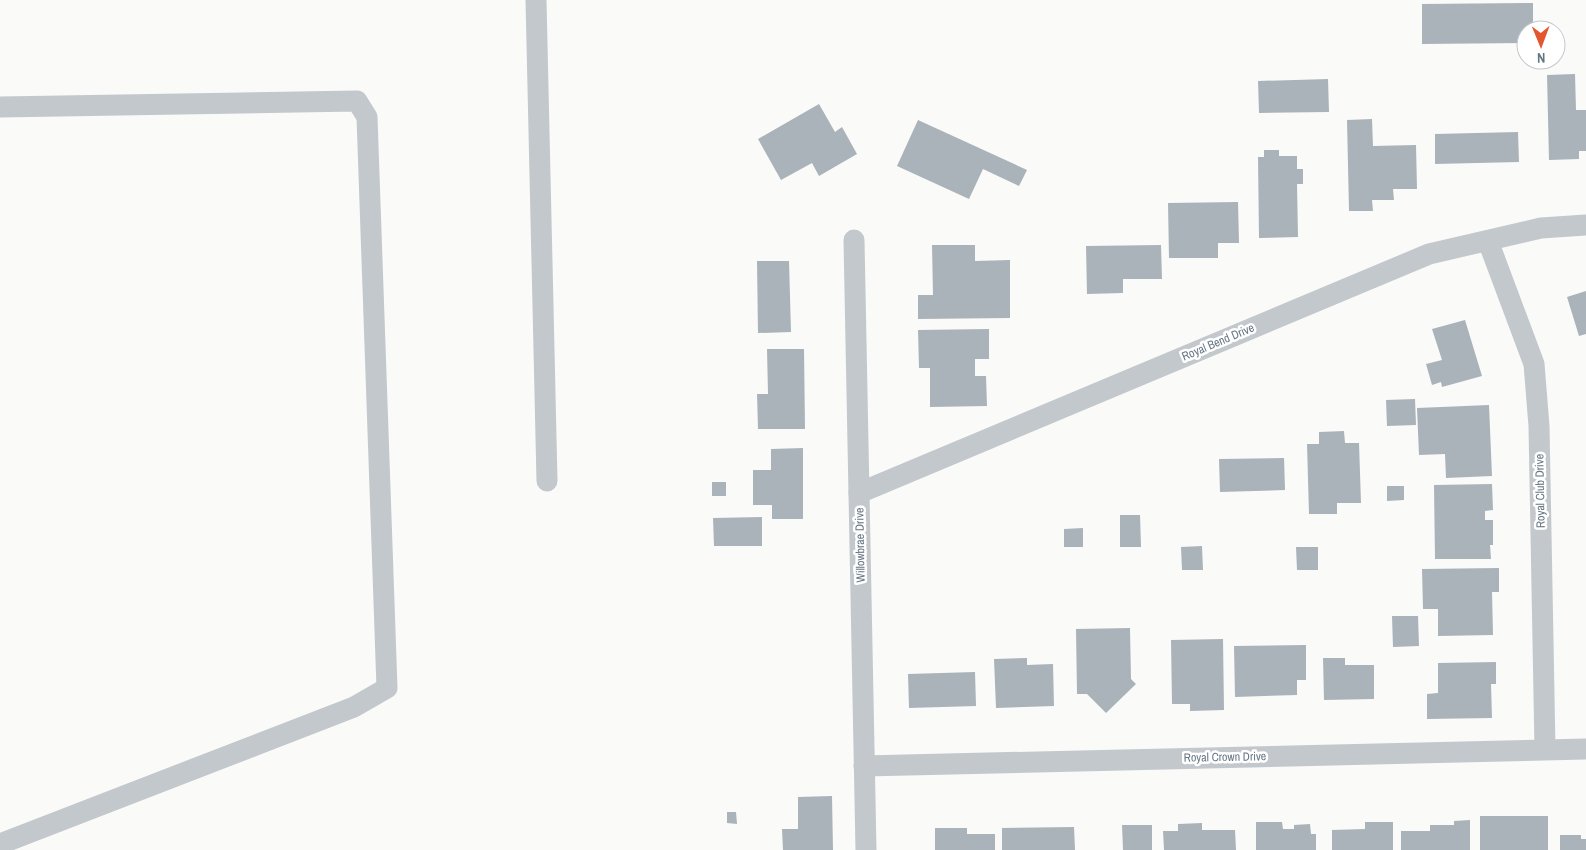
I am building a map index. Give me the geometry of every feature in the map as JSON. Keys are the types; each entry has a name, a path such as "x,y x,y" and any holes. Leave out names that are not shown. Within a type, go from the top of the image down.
{"street":[{"path":"536,0 547,481"},
{"path":"0,108 357,101 366,116 387,688 354,707 0,844"},
{"name":"Royal Bend Drive","path":"859,494 1429,254 1541,228 1586,225"},
{"name":"Willowbrae Drive","path":"854,240 866,850"},
{"name":"Royal Club Drive","path":"1488,241 1534,364 1538,426 1545,749"},
{"name":"Royal Crown Drive","path":"864,766 1586,749"}],"building":[{"path":"1533,3 1533,20 1516,20 1516,43 1422,44 1422,4"},
{"path":"1575,74 1576,110 1586,110 1586,151 1579,151 1579,159 1549,160 1547,75"},
{"path":"1328,79 1329,112 1259,113 1258,81"},
{"path":"819,104 835,132 842,127 857,154 819,176 812,163 781,180 758,139"},
{"path":"1372,119 1373,146 1416,145 1417,189 1393,189 1394,200 1372,200 1373,211 1349,211 1347,120"},
{"path":"918,120 1027,170 1019,186 983,169 969,199 897,166"},
{"path":"1518,132 1519,162 1435,164 1435,134"},
{"path":"1264,150 1279,150 1279,156 1297,156 1297,169 1303,169 1303,184 1297,184 1298,237 1259,238 1258,157 1264,157"},
{"path":"1238,202 1239,243 1218,243 1218,258 1169,258 1168,203"},
{"path":"932,245 975,245 975,261 1010,260 1010,318 918,319 918,295 933,295"},
{"path":"1161,245 1162,279 1123,279 1123,293 1087,294 1086,246"},
{"path":"757,261 789,261 791,332 758,333"},
{"path":"1586,291 1586,334 1579,336 1567,297"},
{"path":"1465,320 1482,376 1442,387 1441,382 1432,385 1426,364 1442,360 1432,329"},
{"path":"989,329 989,359 975,359 975,376 986,376 987,406 930,407 930,368 919,368 918,330"},
{"path":"767,349 804,349 805,429 758,429 757,394 768,394"},
{"path":"1415,399 1416,425 1387,426 1386,400"},
{"path":"1489,405 1492,476 1446,478 1445,454 1419,455 1417,408"},
{"path":"1344,431 1345,443 1359,443 1361,503 1337,503 1337,514 1309,514 1307,444 1319,444 1319,432"},
{"path":"803,448 803,519 772,519 772,505 753,505 753,470 771,470 771,449"},
{"path":"1284,458 1285,490 1220,492 1219,459"},
{"path":"712,482 726,482 726,496 712,496"},
{"path":"1492,484 1493,510 1485,511 1485,520 1493,520 1493,545 1490,545 1491,559 1435,559 1434,485"},
{"path":"1387,486 1404,486 1404,500 1387,501"},
{"path":"1120,515 1140,515 1141,547 1120,547"},
{"path":"762,517 762,546 714,546 713,518"},
{"path":"1083,528 1083,547 1064,547 1064,529"},
{"path":"1202,546 1203,570 1182,570 1181,547"},
{"path":"1296,547 1318,547 1318,570 1297,570"},
{"path":"1499,568 1499,592 1492,592 1493,635 1438,636 1438,609 1423,609 1422,569"},
{"path":"1392,616 1418,616 1419,646 1393,647"},
{"path":"1130,628 1131,679 1136,684 1106,713 1087,694 1077,694 1076,629"},
{"path":"1223,639 1224,710 1190,711 1190,704 1172,704 1171,640"},
{"path":"1306,645 1306,680 1297,680 1297,695 1235,697 1234,646"},
{"path":"1027,658 1027,665 1053,664 1054,706 996,708 994,659"},
{"path":"1323,658 1345,658 1345,665 1374,665 1374,699 1324,700"},
{"path":"1496,662 1496,684 1491,684 1492,718 1427,719 1427,694 1438,693 1438,663"},
{"path":"975,672 976,706 909,708 908,674"},
{"path":"832,796 833,850 783,850 782,829 798,829 798,797"},
{"path":"727,812 736,812 737,824 727,823"},
{"path":"1480,816 1548,816 1548,850 1480,850"},
{"path":"1470,820 1470,850 1401,850 1401,831 1430,831 1430,825 1454,825 1454,821"},
{"path":"1256,822 1282,822 1283,829 1294,829 1294,825 1310,824 1311,834 1316,834 1316,850 1256,850"},
{"path":"1365,822 1393,822 1393,850 1332,850 1332,830 1365,829"},
{"path":"1202,823 1202,830 1235,830 1236,850 1164,850 1163,831 1178,831 1178,824"},
{"path":"1122,825 1152,825 1152,850 1123,850"},
{"path":"1074,827 1075,850 1002,850 1002,828"},
{"path":"935,828 967,828 967,834 995,834 995,850 935,850"},
{"path":"1560,835 1581,835 1581,839 1586,839 1586,850 1560,850"}]}
